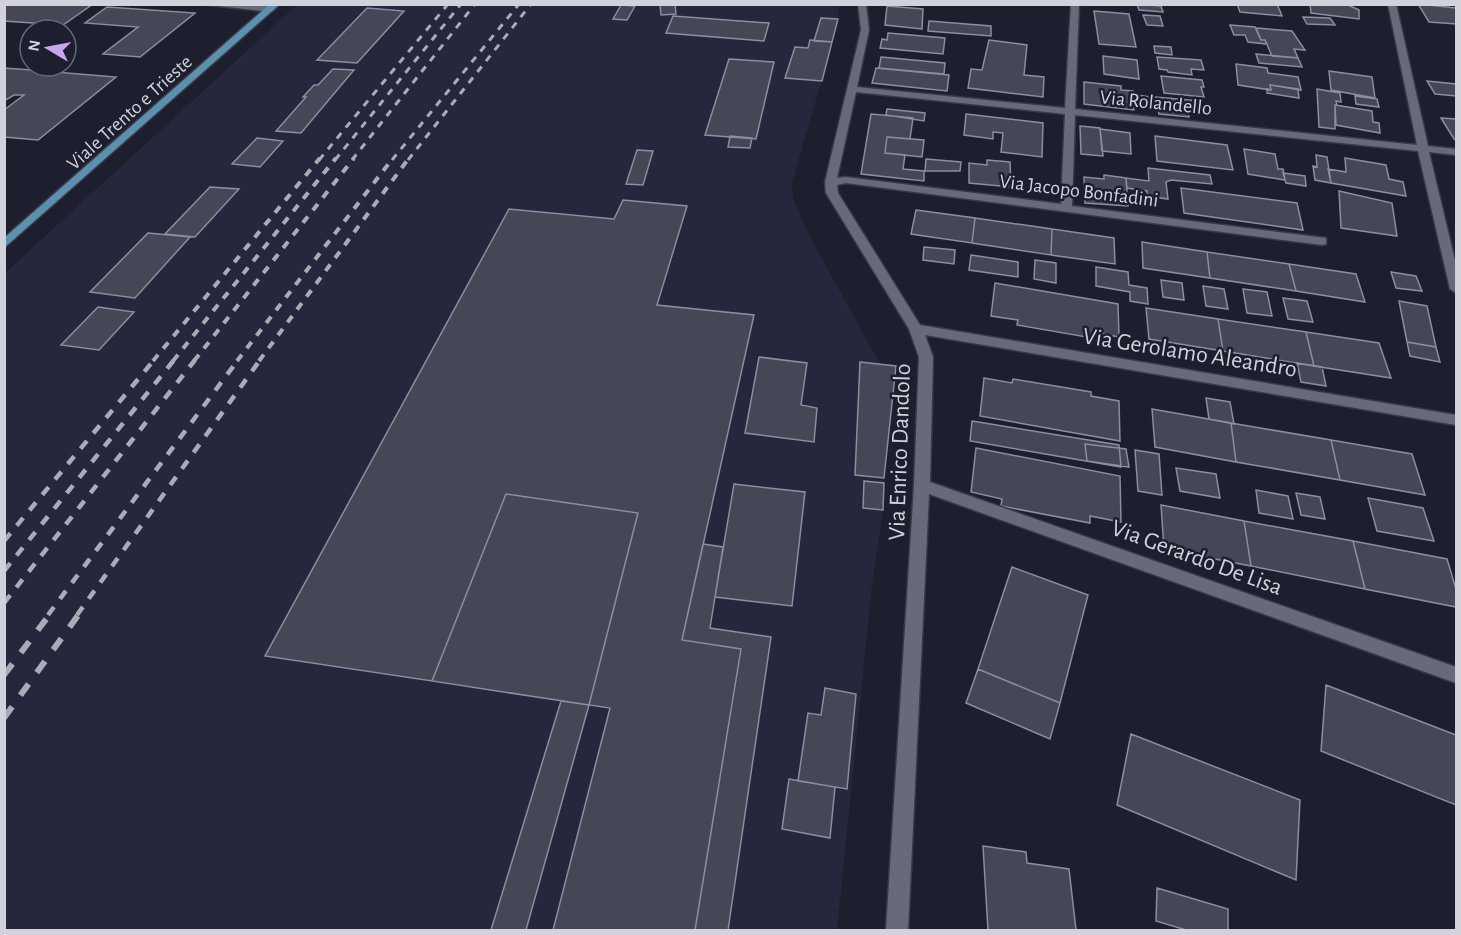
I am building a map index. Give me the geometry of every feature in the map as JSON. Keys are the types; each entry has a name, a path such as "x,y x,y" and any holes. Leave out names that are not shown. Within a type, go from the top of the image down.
{"main road":[{"name":"Viale Trento e Trieste","path":"4,245 273,7"}],"street":[{"path":"206,4 273,7"},
{"path":"831,182 865,30 862,4"},
{"path":"1066,208 1075,4"},
{"path":"1392,4 1456,289"},
{"name":"Via Rolandello","path":"851,89 1456,152"},
{"name":"Via Jacopo Bonfadini","path":"831,182 846,180 1322,241"},
{"name":"Via Enrico Dandolo","path":"831,182 832,193 916,329 926,357 922,485 897,930"},
{"name":"Via Gerolamo Aleandro","path":"916,329 1456,420"},
{"name":"Via Gerardo De Lisa","path":"922,485 1456,675"}],"shaded area":[{"path":"297,5 839,5 838,19 827,62 792,182 793,199 810,237 881,366 896,366 884,478 883,510 872,585 837,930 5,930 5,273"}],"building":[{"path":"4,4 93,4 73,18 18,18 18,22 4,21"},
{"path":"660,4 675,4 676,14 661,15"},
{"path":"1137,4 1161,6 1163,12 1139,10"},
{"path":"1237,4 1277,4 1282,16 1240,12"},
{"path":"1310,4 1346,4 1359,10 1359,19 1311,13"},
{"path":"1418,4 1456,8 1456,24 1429,22"},
{"path":"621,5 635,6 627,20 613,19"},
{"path":"887,6 923,9 922,29 885,25"},
{"path":"107,7 195,13 140,57 103,54 138,27 85,23"},
{"path":"367,8 404,11 357,63 317,60"},
{"path":"1094,11 1129,14 1136,47 1099,44"},
{"path":"1143,15 1160,16 1163,26 1147,25"},
{"path":"673,16 769,23 764,41 666,33"},
{"path":"1303,17 1330,18 1335,25 1307,24"},
{"path":"821,18 838,19 832,42 814,41"},
{"path":"929,21 991,26 991,36 928,31"},
{"path":"1230,25 1255,27 1261,40 1265,40 1267,44 1248,42 1245,35 1234,35"},
{"path":"1256,28 1292,31 1305,50 1294,49 1298,58 1272,56 1265,40 1261,40"},
{"path":"888,33 945,38 943,54 880,48 882,39 887,40"},
{"path":"810,40 832,42 822,81 785,78 795,47 808,48"},
{"path":"989,40 1027,45 1024,75 1044,77 1043,97 968,88 971,69 982,70"},
{"path":"1154,46 1171,47 1172,55 1155,53"},
{"path":"1256,54 1298,58 1302,67 1259,63"},
{"path":"1103,56 1137,60 1139,79 1104,74"},
{"path":"881,57 945,63 944,74 879,68"},
{"path":"1157,57 1201,60 1204,70 1191,69 1192,75 1168,72 1159,69"},
{"path":"729,59 774,62 756,139 705,135"},
{"path":"1236,64 1267,68 1268,73 1298,77 1301,90 1270,85 1271,90 1238,85"},
{"path":"4,68 18,69 18,78 78,78 78,74 116,77 38,140 4,137 4,110 24,95 14,95 4,101"},
{"path":"876,68 949,75 947,91 872,83"},
{"path":"333,69 354,70 301,133 276,131 314,85 318,85"},
{"path":"1329,71 1372,77 1375,98 1331,90"},
{"path":"1161,76 1202,80 1204,87 1201,87 1204,97 1164,93"},
{"path":"1427,81 1456,84 1456,96 1435,94"},
{"path":"1084,82 1121,86 1121,90 1133,91 1134,110 1084,104"},
{"path":"1270,85 1298,89 1299,98 1267,93 1267,89 1271,90"},
{"path":"1317,89 1340,93 1341,102 1336,101 1337,105 1335,105 1335,129 1319,127"},
{"path":"1137,95 1150,97 1151,105 1138,104"},
{"path":"1355,96 1377,99 1379,107 1356,104"},
{"path":"1155,97 1200,101 1203,114 1188,113 1189,117 1159,114"},
{"path":"1335,105 1372,111 1373,122 1379,123 1380,133 1336,125"},
{"path":"887,109 925,113 924,121 886,115"},
{"path":"871,114 913,118 910,139 887,137 885,153 905,155 903,169 924,171 924,181 861,174"},
{"path":"966,114 1043,123 1042,157 1001,152 1003,133 993,132 993,139 964,135"},
{"path":"1441,118 1456,119 1456,140 1454,139"},
{"path":"1080,126 1100,128 1103,156 1081,154"},
{"path":"1100,129 1130,133 1131,154 1102,151"},
{"path":"730,136 752,138 750,148 728,147"},
{"path":"1155,136 1227,145 1233,170 1157,161"},
{"path":"887,137 924,140 922,157 885,153"},
{"path":"257,138 283,141 260,167 232,164"},
{"path":"1244,149 1275,154 1278,169 1283,169 1285,180 1248,174"},
{"path":"637,150 653,151 643,185 626,184"},
{"path":"1316,155 1327,157 1331,183 1315,180 1313,166 1317,167"},
{"path":"1345,158 1386,165 1389,179 1403,182 1406,196 1331,183 1328,169 1346,172"},
{"path":"926,159 961,162 960,171 925,171"},
{"path":"987,160 1010,162 1011,187 969,183 969,163 987,165"},
{"path":"1148,168 1210,175 1212,184 1171,180 1166,182 1168,199 1147,196 1147,191 1127,188 1126,178 1149,181"},
{"path":"1283,173 1305,176 1306,186 1286,183"},
{"path":"1104,175 1126,178 1128,206 1085,203 1084,177 1104,179"},
{"path":"210,187 239,189 195,237 165,234"},
{"path":"1181,188 1297,203 1303,230 1184,213"},
{"path":"1339,191 1392,203 1397,236 1341,228"},
{"path":"623,200 687,206 657,305 754,315 682,640 741,649 695,930 553,930 610,708 589,705 638,513 506,494 432,681 265,656 509,209 614,219"},
{"path":"916,210 975,218 972,243 911,234"},
{"path":"975,218 1052,229 1051,255 972,243"},
{"path":"1052,229 1114,238 1115,264 1051,255"},
{"path":"148,233 190,237 135,298 90,292"},
{"path":"1142,242 1207,252 1210,278 1143,268"},
{"path":"924,247 955,250 954,264 923,260"},
{"path":"1207,252 1289,264 1296,291 1210,278"},
{"path":"971,255 1018,262 1018,277 969,270"},
{"path":"1035,260 1056,263 1056,283 1034,279"},
{"path":"1289,264 1356,274 1365,302 1296,291"},
{"path":"1096,267 1128,272 1129,285 1147,288 1148,304 1130,301 1130,292 1096,286"},
{"path":"1391,272 1416,276 1422,291 1396,288"},
{"path":"1161,280 1182,283 1184,300 1163,297"},
{"path":"995,283 1118,304 1119,337 1093,332 1092,338 1017,325 1018,320 991,316"},
{"path":"1203,286 1224,289 1228,309 1206,306"},
{"path":"1243,289 1267,292 1272,316 1247,313"},
{"path":"1283,298 1307,301 1313,322 1288,319"},
{"path":"1399,301 1427,306 1436,347 1407,342"},
{"path":"98,307 134,312 99,350 61,345"},
{"path":"1146,308 1218,319 1223,351 1149,339"},
{"path":"1218,319 1306,332 1314,366 1223,351"},
{"path":"1306,332 1379,343 1391,378 1314,366"},
{"path":"1407,342 1436,347 1440,362 1410,356"},
{"path":"759,357 807,363 801,405 817,408 814,442 745,433"},
{"path":"860,362 896,366 884,478 855,475"},
{"path":"1297,363 1322,367 1326,386 1301,382"},
{"path":"984,378 1012,383 1013,379 1091,392 1091,396 1119,401 1120,441 980,416"},
{"path":"1206,398 1230,402 1234,424 1209,419"},
{"path":"1152,409 1231,423 1236,462 1155,447"},
{"path":"972,421 1119,445 1121,467 970,441"},
{"path":"1231,423 1331,440 1340,480 1236,462"},
{"path":"1331,440 1412,454 1425,495 1340,480"},
{"path":"1085,444 1126,449 1129,467 1087,461"},
{"path":"976,448 1120,476 1121,522 1090,516 1090,523 1001,506 1002,499 971,492"},
{"path":"1135,450 1159,454 1162,495 1138,491"},
{"path":"1176,468 1216,474 1220,498 1180,491"},
{"path":"864,481 884,483 883,510 863,508"},
{"path":"734,484 805,492 792,606 715,597"},
{"path":"1256,490 1288,496 1293,519 1259,513"},
{"path":"1296,493 1320,497 1325,519 1301,515"},
{"path":"506,494 638,513 589,705 432,681"},
{"path":"1368,498 1423,508 1434,541 1377,531"},
{"path":"1161,505 1244,521 1251,566 1164,549"},
{"path":"1244,521 1353,541 1365,589 1251,566"},
{"path":"1353,541 1447,559 1456,589 1456,607 1365,589"},
{"path":"703,544 723,547 710,628 771,637 728,930 695,930 741,649 682,640"},
{"path":"1012,567 1088,595 1060,703 978,669"},
{"path":"978,669 1060,703 1050,739 966,703"},
{"path":"1326,685 1456,735 1456,805 1321,751"},
{"path":"825,688 856,694 847,789 798,781 808,713 821,715"},
{"path":"561,701 589,705 526,930 491,930"},
{"path":"1131,734 1300,800 1296,880 1117,805"},
{"path":"789,779 835,787 830,838 782,829"},
{"path":"983,846 1026,852 1027,863 1069,869 1076,930 988,930"},
{"path":"1157,888 1228,909 1228,930 1186,930 1156,921"}],"railway":[{"path":"319,160 448,4"},
{"path":"335,160 461,4"},
{"path":"352,160 475,4"},
{"path":"392,160 519,4"},
{"path":"408,160 531,4"},
{"path":"153,361 320,158"},
{"path":"173,361 336,158"},
{"path":"194,361 354,158"},
{"path":"237,361 393,158"},
{"path":"259,361 409,158"},
{"path":"4,541 154,360"},
{"path":"4,571 174,360"},
{"path":"4,603 195,360"},
{"path":"48,615 238,360"},
{"path":"77,615 260,360"},
{"path":"4,675 50,614"},
{"path":"4,718 79,614"}]}
